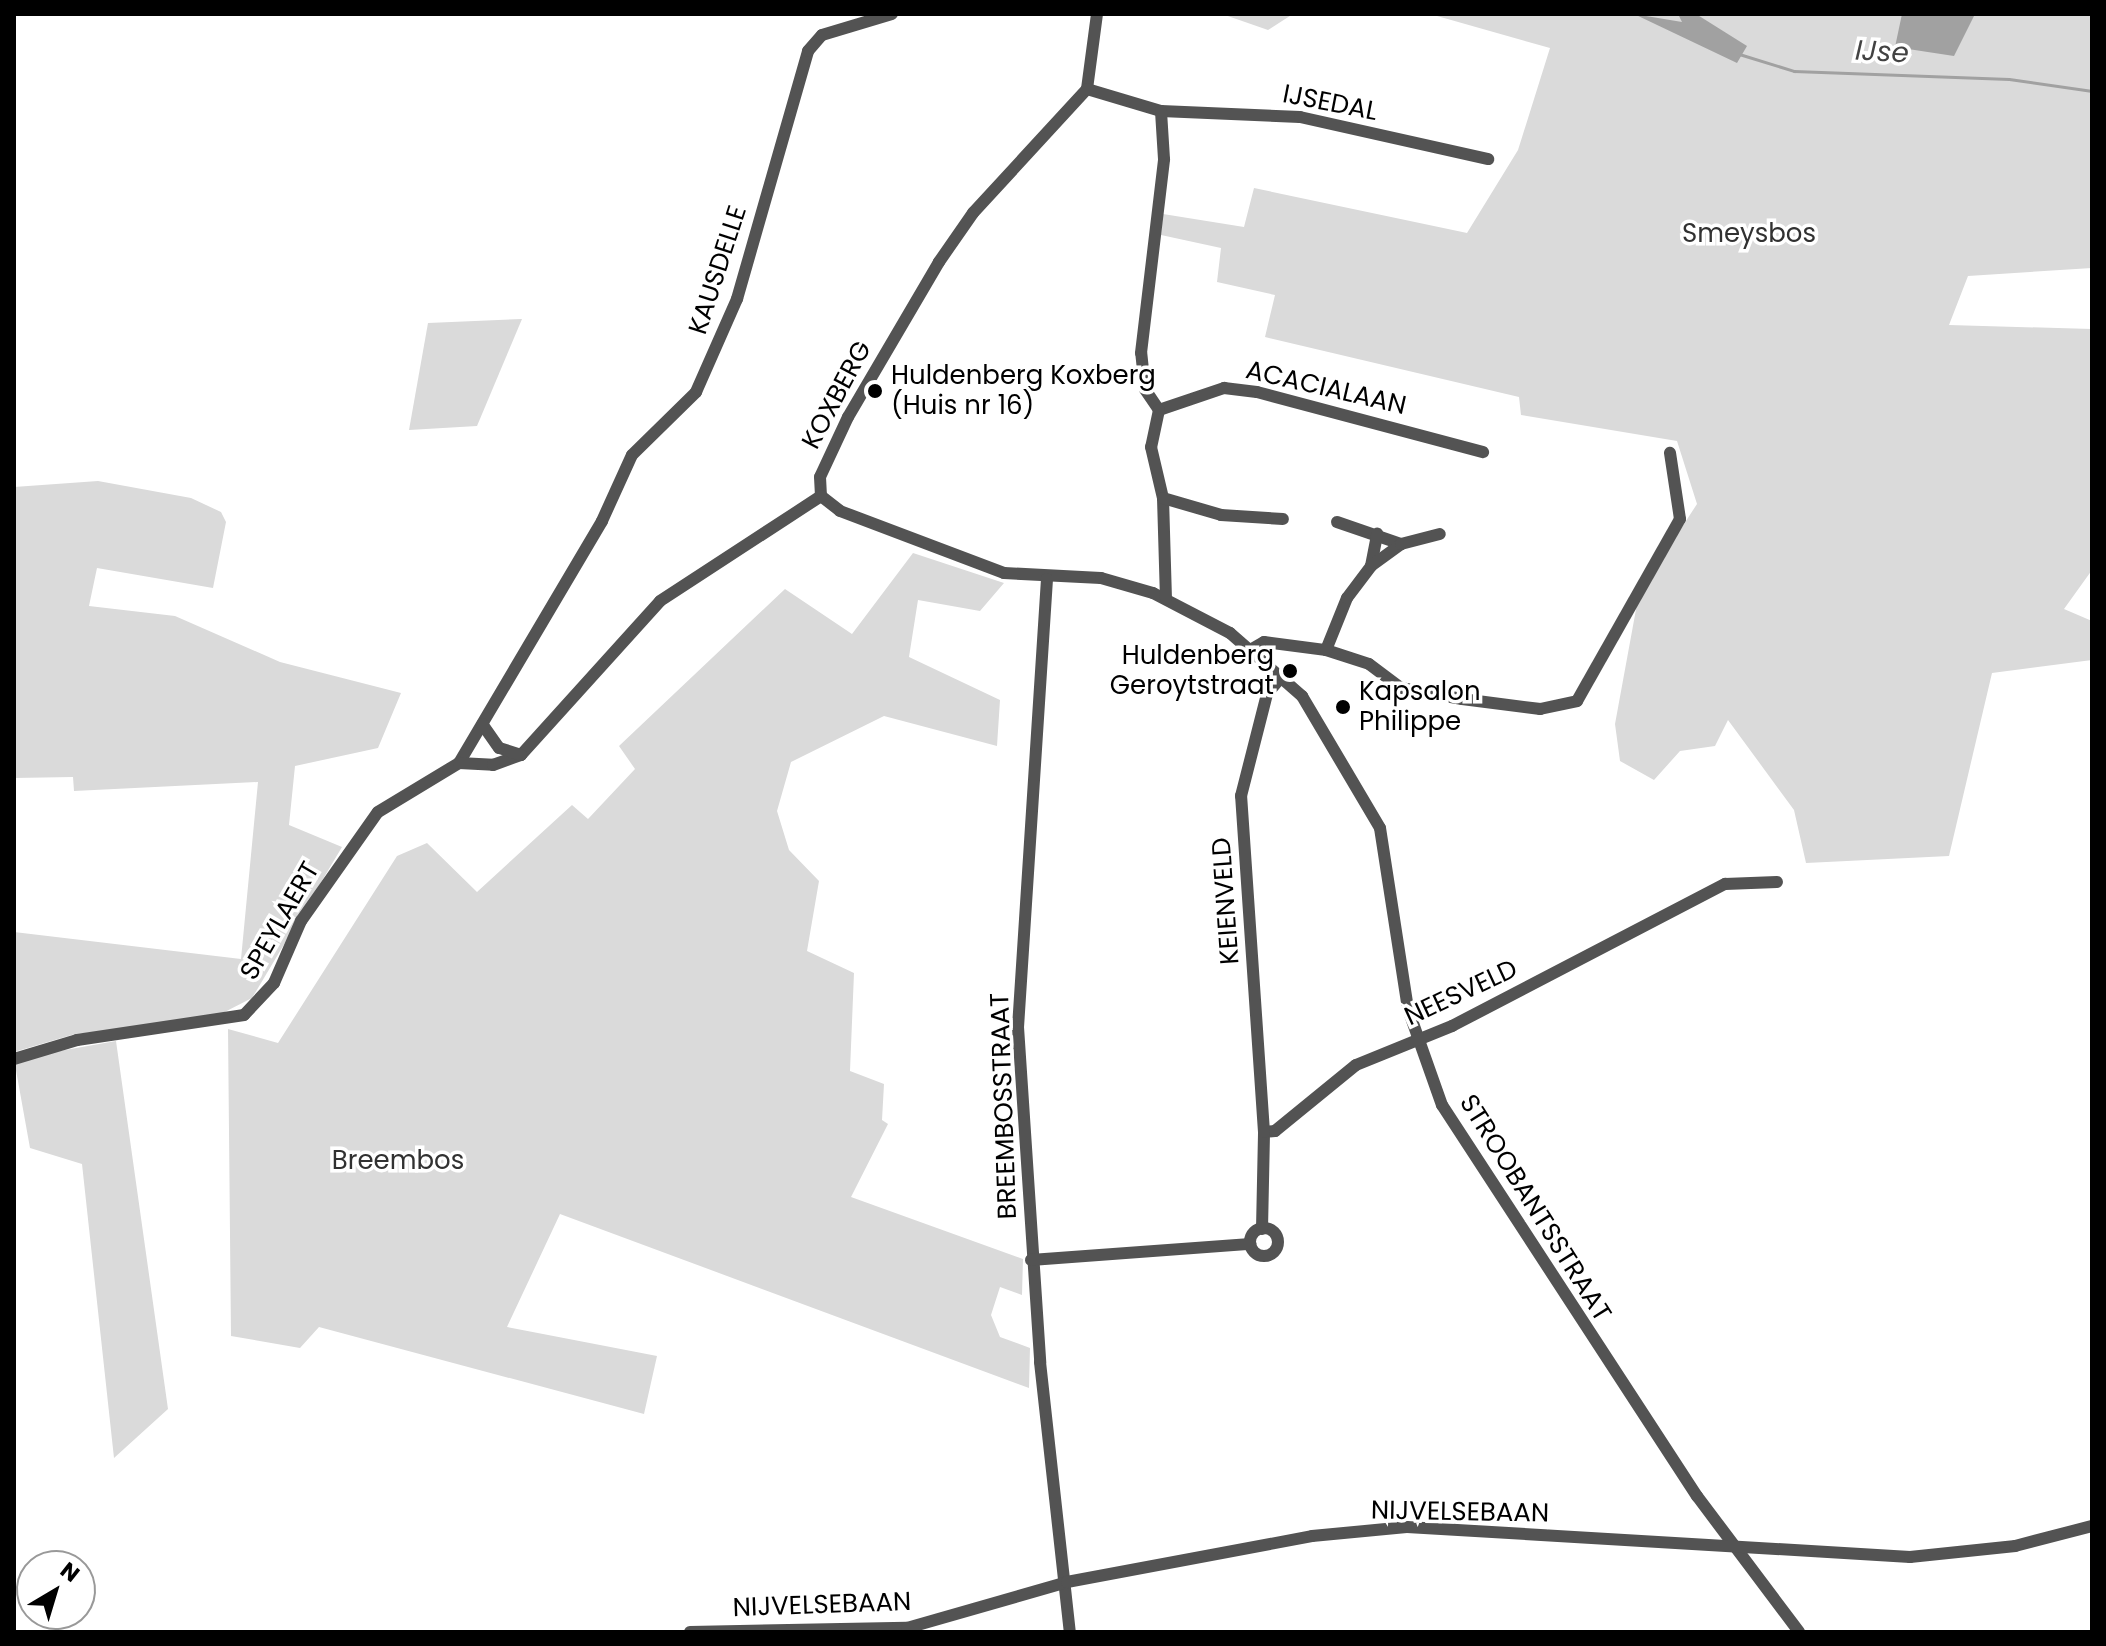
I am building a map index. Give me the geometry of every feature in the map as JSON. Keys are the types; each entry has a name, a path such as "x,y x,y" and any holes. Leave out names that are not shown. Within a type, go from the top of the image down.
{"street":[{"name":"KAUSDELLE","path":"482,724 602,521 632,455 701,382 737,299 808,51 822,35 892,14"},
{"name":"KOXBERG","path":"821,496 820,477 848,417 939,262 973,213 1087,89 1095,62 1097,14"},
{"name":"IJSEDAL","path":"1087,89 1161,111 1300,117 1488,159"},
{"path":"1161,111 1165,147 1141,353 1145,389 1159,410 1151,447 1163,498 1166,599"},
{"name":"ACACIALAAN","path":"1159,410 1224,388 1257,392 1483,452"},
{"path":"459,763 493,765 521,755 660,601 821,496 832,508 979,565 1047,579 1119,581 1166,599 1252,649 1264,642 1326,650 1417,691 1540,709 1577,701 1680,519 1670,453"},
{"path":"1163,498 1221,515 1283,519"},
{"path":"1337,522 1401,544"},
{"path":"1371,566 1377,534"},
{"path":"1326,650 1347,598 1371,566 1401,544 1440,534"},
{"name":"BREEMBOSSTRAAT","path":"1047,579 1018,1027 1031,1260 1070,1632"},
{"name":"STROOBANTSSTRAAT","path":"1252,649 1282,676 1337,747 1380,828 1417,1040 1467,1150 1735,1548 1799,1632"},
{"name":"KEIENVELD","path":"1264,1132 1241,796 1267,694 1282,676"},
{"path":"482,724 499,748 521,755"},
{"name":"SPEYLAERT","path":"14,1059 77,1040 244,1015 274,983 301,921 367,823 459,763 482,724"},
{"name":"NEESVELD","path":"1264,1132 1275,1131 1356,1065 1417,1040 1725,884 1777,882"},
{"path":"1031,1260 1250,1244 1262,1229 1264,1132"},
{"path":"1250,1244 1261,1256 1273,1253 1275,1233 1262,1229"},
{"name":"NIJVELSEBAAN","path":"690,1632 907,1628 1067,1582 1312,1536 1407,1527 1910,1557 2015,1546 2092,1526"}],"green space":[{"path":"1222,14 1293,14 1268,30"},
{"name":"Smeysbos","path":"1430,14 2092,14 2092,268 1968,276 1949,325 2092,329 2092,570 2064,609 2092,621 2092,660 1992,673 1949,856 1806,863 1794,810 1728,720 1715,746 1680,751 1654,780 1620,761 1615,724 1639,593 1697,504 1677,441 1521,415 1519,397 1265,337 1275,295 1217,282 1221,248 1161,235 1163,214 1244,227 1254,188 1467,233 1518,150 1550,48"},
{"path":"522,319 477,426 409,430 428,323"},
{"path":"98,481 191,498 221,512 226,522 213,588 97,568 89,606 175,616 280,662 401,693 378,748 295,766 289,825 342,847 252,998 209,1020 75,1034 14,1052 14,932 241,959 258,782 74,791 73,777 14,778 14,487"},
{"name":"Breembos","path":"913,553 1004,583 980,611 918,600 909,657 1000,700 997,746 884,716 791,762 777,811 789,850 819,881 807,951 854,973 850,1071 884,1084 882,1120 888,1124 851,1197 1023,1259 1022,1295 1000,1287 991,1315 1000,1337 1030,1348 1029,1388 560,1214 507,1327 657,1356 644,1414 319,1327 300,1348 231,1336 228,1029 278,1043 397,856 427,843 477,892 572,805 588,819 635,769 619,746 785,589 852,634"},
{"path":"116,1041 168,1409 114,1458 82,1164 30,1148 14,1059"}],"shaded area":[{"path":"1634,14 1682,22 1678,14 1696,14 1747,46 1737,63"},
{"path":"1902,14 1975,14 1954,56 1895,47"}],"waterway":[{"name":"IJse","path":"1739,54 1794,71 2009,79 2092,91"}],"place":[{"name":"Huldenberg Koxberg (Huis nr 16)","path":"875,391"},
{"name":"Huldenberg Geroytstraat","path":"1290,671"},
{"name":"Kapsalon Philippe","path":"1343,707"}]}
